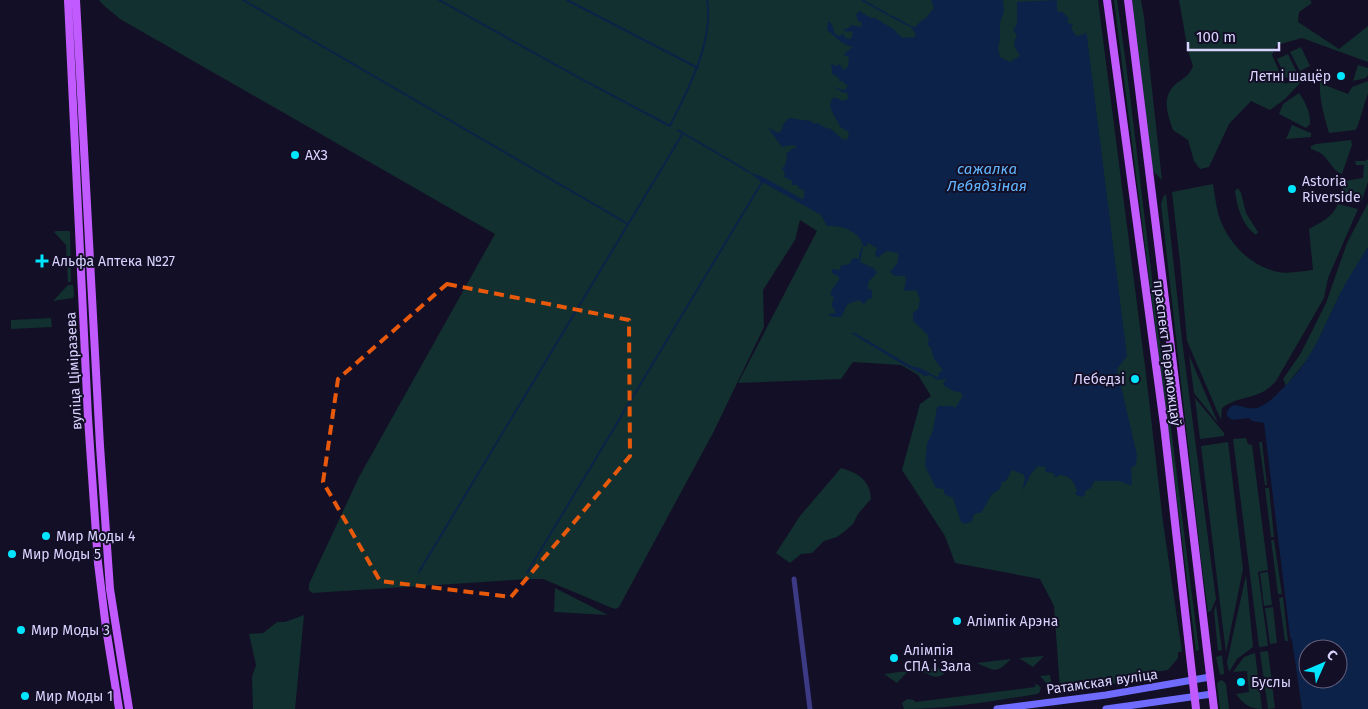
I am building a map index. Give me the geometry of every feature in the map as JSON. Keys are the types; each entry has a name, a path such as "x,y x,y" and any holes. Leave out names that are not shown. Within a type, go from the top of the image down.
{"main road":[{"name":"вуліца Ціміразева","path":"68,0 88,408 98,563 106,628 120,709"},
{"name":"вуліца Ціміразева","path":"76,0 100,446 110,589 129,709"},
{"name":"праспект Пераможцаў","path":"1107,0 1164,425 1196,709"},
{"name":"праспект Пераможцаў","path":"1128,0 1214,709"},
{"name":"Ратамская вуліца","path":"997,709 1106,695 1210,677"},
{"name":"Ратамская вуліца","path":"1106,709 1212,694"}],"street":[{"path":"794,579 810,709"}],"highlighted area":[{"path":"447,284 629,320 630,456 511,597 380,581 323,482 338,379"}],"green space":[{"path":"99,0 1098,0 1163,522 1182,652 1178,652 1178,658 1168,670 1123,677 1123,681 1098,688 1062,692 1060,689 1054,606 1040,579 955,563 945,536 902,470 920,404 931,396 918,375 901,365 853,362 841,379 738,383 817,231 800,220 795,240 763,290 764,327 713,433 619,607 616,609 612,608 543,579 312,593 309,590 309,584 359,477 495,234 120,19"},
{"path":"1114,0 1117,0 1132,113 1199,650 1196,651"},
{"path":"1132,0 1141,0 1144,17 1162,180 1152,170"},
{"path":"1179,0 1310,0 1312,3 1299,12 1298,22 1339,49 1368,26 1368,62 1302,38 1277,45 1272,55 1285,84 1301,77 1301,82 1285,99 1270,110 1251,101 1229,124 1209,167 1200,169 1194,161 1188,140 1173,130 1167,111 1169,93 1188,74 1193,66 1188,51"},
{"path":"1301,47 1310,66 1300,71 1290,52"},
{"path":"1288,54 1297,73 1286,78 1277,59"},
{"path":"1358,65 1368,68 1368,75 1366,78 1353,81"},
{"path":"1325,81 1325,85 1348,94 1352,87 1368,81 1368,93 1355,130 1329,133 1320,95 1320,82"},
{"path":"1299,93 1310,116 1310,124 1306,128 1279,114 1283,104"},
{"path":"1292,125 1311,133 1311,137 1286,139"},
{"path":"1351,140 1352,145 1342,174 1336,171 1322,154 1311,149 1311,146 1316,144"},
{"path":"1368,159 1368,182 1361,203 1340,198 1344,181 1363,178 1364,165 1356,165 1355,161 1365,161"},
{"path":"1213,184 1219,215 1229,237 1242,253 1250,259 1259,265 1278,272 1291,273 1313,270 1309,229 1329,216 1338,204 1358,209 1328,278 1324,298 1276,381 1263,392 1222,408 1221,420 1187,341 1172,192"},
{"path":"1238,188 1246,213 1258,232 1256,235 1247,226 1241,215 1235,191"},
{"path":"1166,194 1182,340 1216,599 1211,611 1208,612 1161,204"},
{"path":"1368,203 1368,247 1339,296 1313,352 1286,386 1283,379 1301,353 1326,303 1347,243"},
{"path":"70,231 71,282 68,282 66,245 54,232"},
{"path":"68,285 73,285 73,298 53,301"},
{"path":"51,318 52,327 11,329 11,320"},
{"path":"1189,355 1218,423 1194,393"},
{"path":"1195,398 1224,433 1224,436 1200,439"},
{"path":"1246,438 1248,444 1252,445 1268,570 1258,572 1268,646 1259,647 1233,439"},
{"path":"1228,442 1243,569 1226,653 1201,446"},
{"path":"1259,442 1262,442 1267,485 1265,485"},
{"path":"841,468 853,472 866,482 871,499 858,514 853,524 845,531 837,537 824,541 812,553 801,554 790,563 776,553 800,516"},
{"path":"1265,488 1269,488 1274,537 1271,537"},
{"path":"1271,540 1274,540 1282,594 1278,594"},
{"path":"1268,572 1272,605 1264,606 1260,573"},
{"path":"1246,575 1253,647 1237,659 1229,672 1227,662"},
{"path":"555,588 608,615 554,612"},
{"path":"1283,597 1288,641 1285,641 1279,598"},
{"path":"1216,605 1222,650 1218,651 1214,611"},
{"path":"1273,607 1277,643 1270,644 1265,608"},
{"path":"304,615 295,709 253,709 252,677 256,665 249,634 263,633 277,622 285,622"},
{"path":"1268,651 1275,708 1268,709 1260,652"},
{"path":"1255,653 1262,709 1247,705 1236,694 1249,692 1247,671 1233,672 1244,657"},
{"path":"1222,655 1224,674 1220,675 1216,657"},
{"path":"1044,656 1033,667 1019,658"},
{"path":"1011,659 995,670 977,663"},
{"path":"954,666 938,677 920,670"},
{"path":"908,671 897,683 884,674"},
{"path":"1050,675 1053,691 1050,692 1048,691 1047,684 1040,676"},
{"path":"1222,680 1226,684 1229,709 1220,709 1217,684"},
{"path":"1037,684 1041,688 1037,694 987,702 938,708 904,709 902,703 907,699 914,700 915,702 1035,687"}],"water":[{"name":"сажалка Лебядзіная","path":"931,0 1003,0 1004,11 1000,23 998,48 1000,57 1010,62 1020,55 1014,46 1017,36 1013,30 1017,24 1017,2 1057,0 1057,10 1060,13 1062,11 1069,19 1067,23 1073,24 1071,27 1075,35 1079,36 1086,33 1127,356 1117,369 1137,455 1136,465 1131,468 1132,484 1129,485 1119,481 1094,481 1091,488 1085,491 1085,495 1081,497 1075,494 1077,490 1072,481 1066,476 1059,475 1056,478 1053,473 1045,472 1046,467 1038,466 1031,474 1022,491 1024,475 1012,470 1006,481 1002,482 1000,489 992,494 981,513 976,513 972,521 965,524 961,522 953,498 944,494 944,489 936,488 925,466 927,444 933,430 937,407 952,406 955,408 963,396 960,392 953,391 944,386 945,379 938,380 930,375 925,376 851,333 855,333 911,366 920,368 937,377 943,370 934,359 931,348 927,344 929,340 927,334 913,321 913,313 918,309 920,299 916,290 904,291 905,276 895,276 890,272 898,262 898,253 887,251 877,258 875,253 877,248 868,243 867,246 863,246 860,262 875,269 877,273 868,282 868,289 872,290 872,299 869,298 864,304 859,300 850,303 841,317 833,317 828,314 836,313 831,304 834,298 830,294 839,277 832,273 832,269 840,270 841,265 849,264 853,258 859,259 863,244 853,232 838,226 827,226 821,215 760,181 749,172 763,177 802,199 804,198 804,190 798,188 798,185 792,185 792,181 784,177 785,172 782,169 785,166 786,153 792,148 795,149 796,146 782,147 768,128 779,133 789,118 811,121 814,124 817,123 828,129 830,128 842,139 846,140 848,138 849,132 840,127 830,104 834,97 843,101 848,99 847,92 844,93 833,87 843,90 847,88 847,85 839,81 839,78 832,74 831,66 832,64 837,66 840,64 843,70 848,67 849,58 844,56 853,47 842,42 827,30 828,22 832,24 837,35 844,34 845,38 851,39 853,32 847,32 844,28 847,29 852,25 860,27 862,25 856,15 859,11 895,30 903,38 913,38 916,35 912,28 887,15 915,27 934,8"},
{"path":"1368,247 1368,709 1302,709 1299,689 1348,689 1348,639 1298,639 1298,681 1290,636 1264,423 1252,421 1249,418 1232,420 1227,416 1227,413 1229,408 1235,405 1256,408 1263,405 1292,379 1315,346 1349,277"}],"waterway":[{"path":"243,0 628,224"},
{"path":"439,0 670,126 698,65 703,49 707,32 707,0"},
{"path":"567,0 698,68"},
{"path":"862,0 887,14"},
{"path":"678,130 749,172"},
{"path":"419,572 683,133"},
{"path":"527,573 762,182"}],"place":[{"name":"Летні шацёр","path":"1341,76"},
{"name":"АХЗ","path":"295,155"},
{"name":"Astoria Riverside","path":"1292,189"},
{"name":"Альфа Аптека №27","path":"42,261"},
{"name":"Лебедзі","path":"1135,379"},
{"name":"Мир Моды 4","path":"46,536"},
{"name":"Мир Моды 5","path":"12,554"},
{"name":"Алімпік Арэна","path":"957,621"},
{"name":"Мир Моды 3","path":"21,630"},
{"name":"Алімпія СПА і Зала","path":"894,658"},
{"name":"Буслы","path":"1241,682"},
{"name":"Мир Моды 1","path":"25,696"}]}
